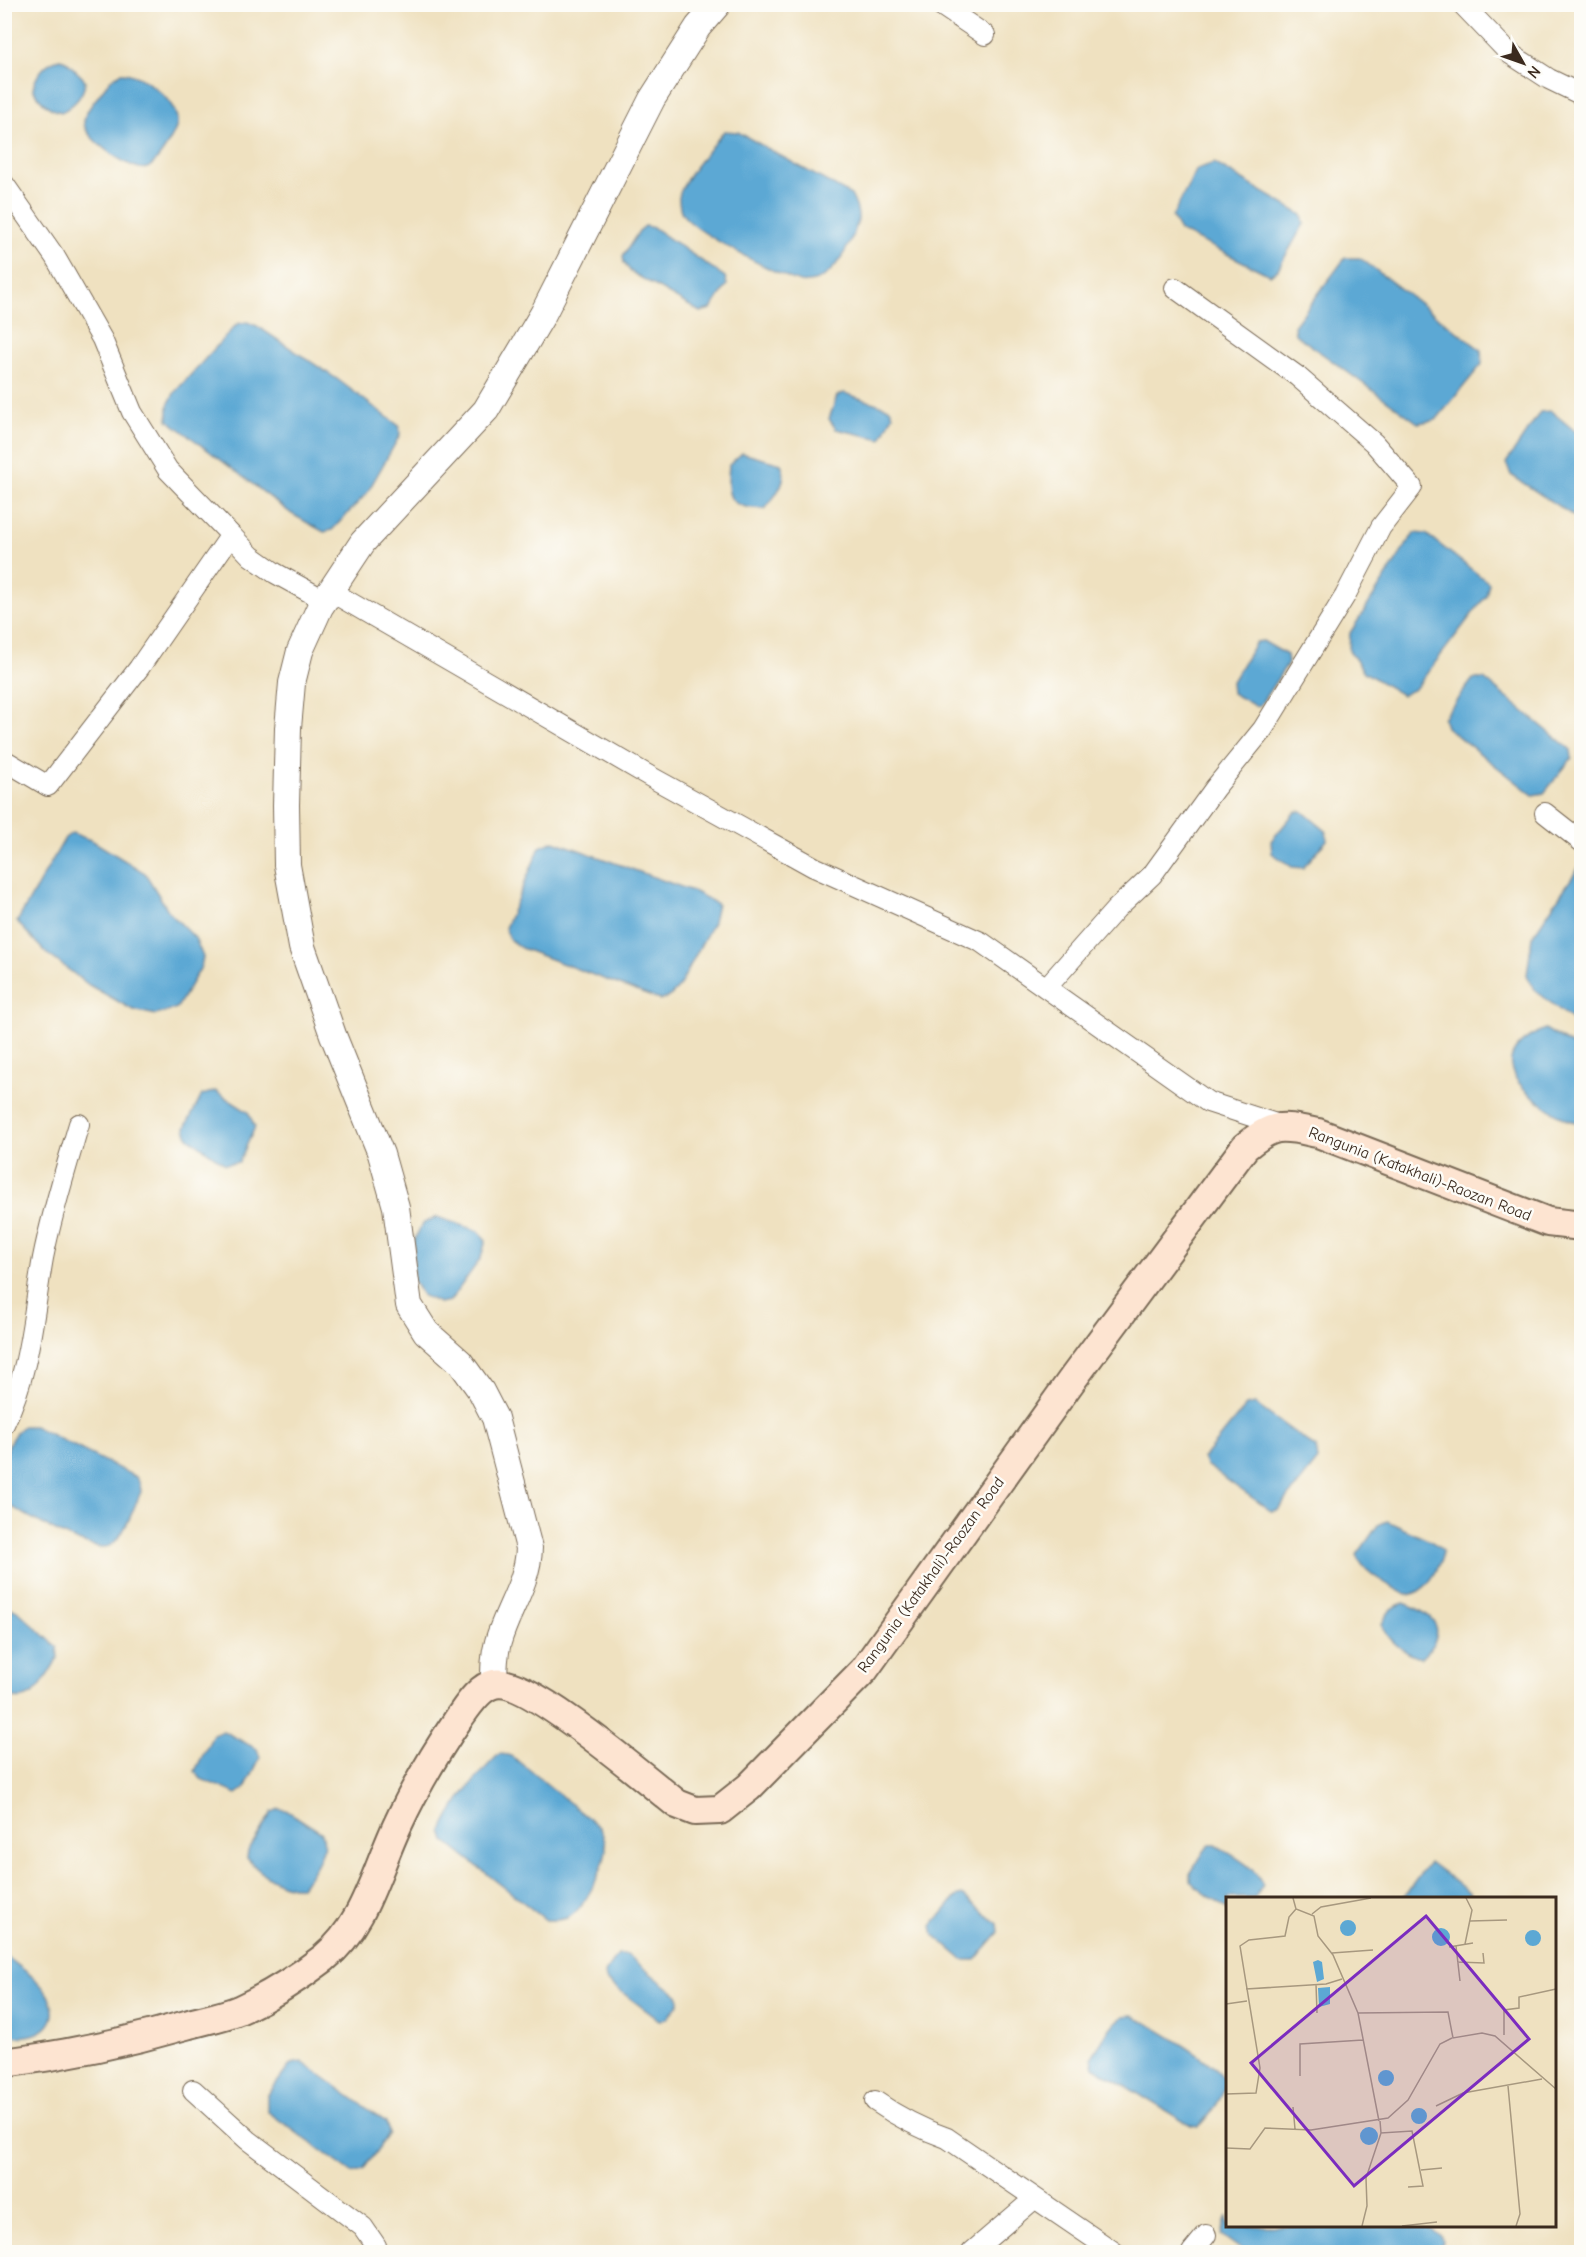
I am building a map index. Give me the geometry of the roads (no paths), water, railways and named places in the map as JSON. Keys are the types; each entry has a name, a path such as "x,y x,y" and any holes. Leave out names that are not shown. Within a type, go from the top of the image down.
{"main road":[{"name":"Rangunia (Katakhali)-Raozan Road","path":"494,1684 508,1684 523,1690 584,1730 678,1804 695,1811 720,1810 749,1787 864,1670 1074,1377 1245,1147 1268,1130 1282,1126 1318,1132 1548,1222 1581,1226"},
{"path":"4,2064 142,2038 237,2011 280,1988 325,1957 359,1914 397,1826 421,1779 446,1738 467,1706 483,1689 494,1684"}],"street":[{"path":"494,1684 494,1657 499,1639 519,1595 529,1563 530,1548 495,1418 481,1391 460,1362 426,1332 409,1305 396,1207 381,1154 333,1035 302,947 287,865 288,728 292,683 300,651 327,595 363,542 486,410 543,314 652,99 698,27 718,4"},
{"path":"939,4 985,35"},
{"path":"1462,4 1509,53 1542,75 1581,95"},
{"path":"4,184 55,257 102,339 132,412 168,470 251,556 275,573 327,595 814,867 981,942 1208,1102 1282,1126"},
{"path":"1046,988 1116,909 1152,875 1215,788 1263,729 1345,596 1381,527 1412,487 1374,443 1297,376 1175,288"},
{"path":"4,759 48,786 140,668 231,535"},
{"path":"1545,813 1581,842"},
{"path":"4,1424 25,1369 44,1256 60,1187 79,1124"},
{"path":"193,2090 248,2140 363,2227 376,2246 375,2253"},
{"path":"874,2102 898,2118 947,2138 1114,2253"},
{"path":"972,2253 1034,2199"},
{"path":"1192,2253 1206,2235"}],"water":[{"path":"60,59 66,61 85,80 78,99 62,112 45,104 33,89 42,70"},
{"path":"121,73 139,78 159,91 174,109 177,119 176,128 168,144 155,162 147,168 121,160 101,146 86,130 84,123 87,112 94,101 111,80"},
{"path":"724,131 738,132 851,195 858,214 855,229 844,253 820,279 800,282 789,278 718,241 689,221 682,213 679,199 684,184"},
{"path":"1214,163 1302,215 1304,224 1278,269 1270,275 1180,231 1172,217 1197,169"},
{"path":"645,226 654,228 725,277 727,285 711,309 700,312 631,272 624,263 623,256 639,231"},
{"path":"1345,258 1360,258 1481,350 1482,364 1436,420 1418,423 1295,334 1294,326"},
{"path":"247,322 257,326 337,379 399,426 400,435 367,493 332,530 324,532 292,514 168,420 168,405 175,392 237,324"},
{"path":"844,393 890,408 893,415 881,439 836,429 829,419 837,396"},
{"path":"1551,411 1581,436 1581,521 1511,475 1506,463 1540,412"},
{"path":"742,453 781,464 783,481 765,509 743,506 732,499 729,494 729,465"},
{"path":"1414,533 1426,534 1489,583 1486,596 1415,689 1402,695 1364,672 1349,650 1350,633"},
{"path":"1263,641 1287,655 1288,663 1260,705 1255,706 1232,693 1231,683 1256,642"},
{"path":"1473,679 1484,679 1571,750 1572,758 1544,793 1533,795 1446,727 1443,718"},
{"path":"1302,811 1326,831 1327,840 1303,868 1292,867 1272,853 1271,841 1295,812"},
{"path":"72,833 93,841 145,873 169,912 195,938 203,957 201,967 177,1008 156,1015 133,1010 89,985 45,952 17,922 65,838"},
{"path":"554,841 695,892 717,904 713,922 679,987 668,998 660,1000 521,948 510,940 505,928 540,847"},
{"path":"1579,867 1582,867 1581,1027 1535,990 1527,975 1532,937"},
{"path":"1545,1029 1581,1051 1581,1122 1566,1119 1544,1105 1521,1085 1514,1075 1511,1065 1512,1056 1518,1046"},
{"path":"215,1091 248,1112 255,1127 239,1162 225,1164 188,1137 185,1128 202,1095"},
{"path":"437,1217 478,1231 486,1240 481,1258 450,1301 439,1303 422,1295 413,1280 414,1240 423,1223"},
{"path":"1255,1404 1316,1448 1318,1460 1278,1510 1271,1511 1206,1465 1203,1458 1246,1406"},
{"path":"23,1426 34,1426 136,1477 141,1492 125,1528 111,1545 102,1547 75,1540 5,1503 4,1472 7,1451 10,1442"},
{"path":"1387,1521 1432,1542 1443,1551 1439,1566 1431,1580 1413,1594 1406,1595 1378,1578 1365,1568 1357,1555 1378,1525"},
{"path":"1404,1603 1424,1613 1435,1625 1437,1632 1435,1640 1421,1658 1397,1646 1388,1636 1382,1624 1390,1611"},
{"path":"11,1608 19,1612 57,1647 58,1658 43,1683 31,1695 24,1698 5,1696 5,1610"},
{"path":"223,1731 257,1749 260,1758 245,1788 237,1794 201,1779 195,1771 213,1735"},
{"path":"499,1754 509,1755 520,1762 599,1827 603,1835 606,1849 598,1876 581,1905 569,1917 546,1920 445,1841 442,1831 459,1800"},
{"path":"279,1809 286,1810 322,1833 324,1840 321,1855 301,1887 287,1886 271,1879 247,1858 248,1851 272,1812"},
{"path":"1210,1845 1216,1845 1254,1872 1263,1885 1256,1897 1226,1897 1226,1908 1195,1886 1190,1880 1190,1874"},
{"path":"1429,1862 1470,1893 1467,1897 1404,1897"},
{"path":"962,1895 998,1924 999,1932 975,1960 963,1960 934,1935 932,1926 956,1897"},
{"path":"4,1954 37,1981 52,2004 51,2022 37,2033 16,2037 5,2035"},
{"path":"618,1955 627,1955 679,1996 679,2003 667,2019 659,2020 606,1980 605,1973"},
{"path":"1133,2015 1197,2054 1219,2072 1224,2080 1225,2085 1220,2098 1212,2112 1198,2127 1191,2126 1094,2067 1092,2057 1111,2027 1123,2016"},
{"path":"302,2062 386,2122 389,2133 363,2170 352,2173 267,2111 267,2096 291,2064"},
{"path":"1226,2219 1226,2227 1428,2227 1441,2236 1443,2242 1438,2252 1245,2252 1221,2235"}]}
